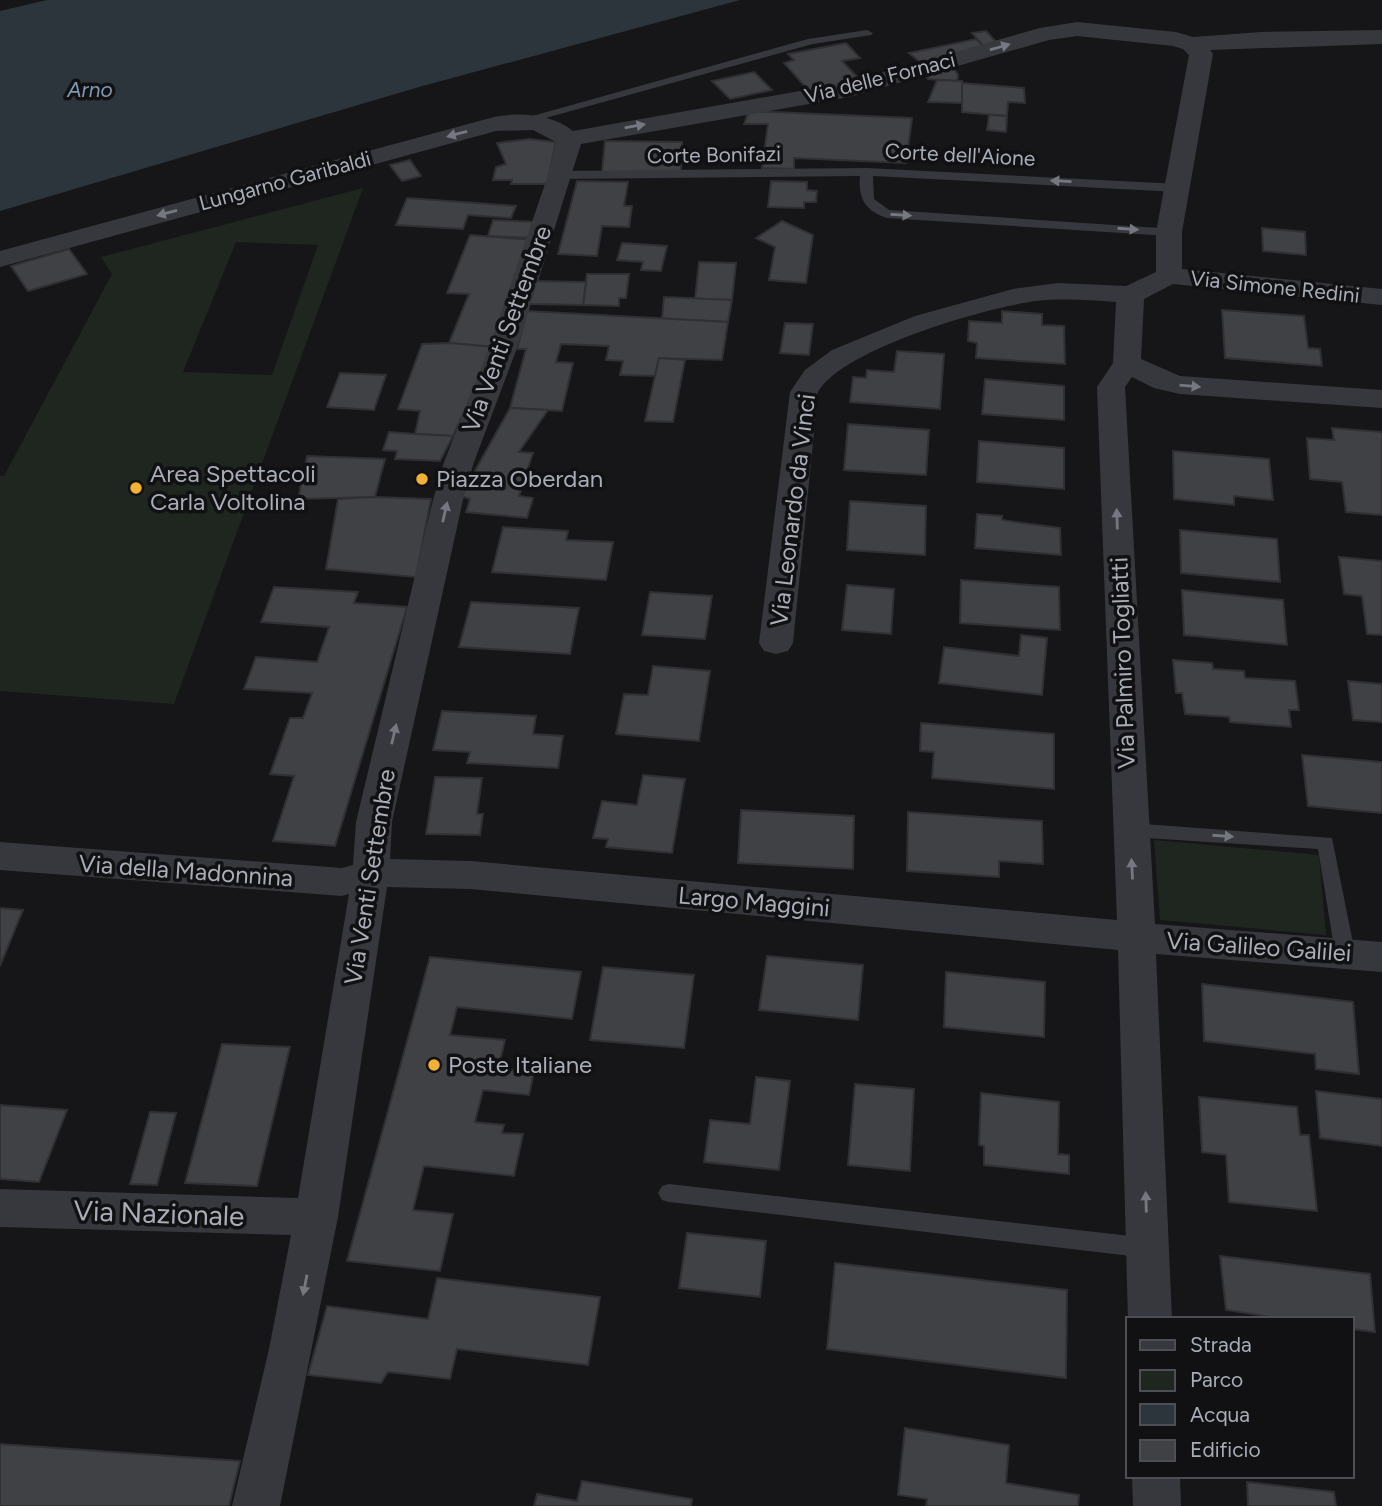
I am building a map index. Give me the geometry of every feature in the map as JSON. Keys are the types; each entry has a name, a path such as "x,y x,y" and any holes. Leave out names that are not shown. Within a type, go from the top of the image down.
{"street":[{"name":"Via delle Fornaci","path":"568,140 606,131 849,90 915,69 1060,31 1088,29 1146,34 1191,44 1261,39 1382,37"},
{"path":"1129,295 1168,276 1169,232 1201,54 1191,44"},
{"name":"Lungarno Garibaldi","path":"0,259 494,124 524,120 556,130 568,140"},
{"name":"Via Venti Settembre","path":"256,1506 285,1391 317,1217 371,873 374,822 448,500 561,175 569,146 568,140"},
{"name":"Via Simone Redini","path":"1168,276 1382,297"},
{"name":"Via Leonardo da Vinci","path":"776,643 804,392 816,375 833,361 875,341 1001,299 1066,290 1129,295"},
{"name":"Via Palmiro Togliatti","path":"1129,295 1127,363 1111,387 1150,1317"},
{"path":"1127,363 1164,382 1180,385 1382,399"},
{"name":"Via della Madonnina","path":"0,856 342,883 371,873"},
{"name":"Largo Maggini","path":"371,873 402,871 471,875 1136,937"},
{"name":"Via Galileo Galilei","path":"1136,937 1382,957"},
{"name":"Via Nazionale","path":"0,1208 317,1217"},
{"path":"1156,1478 1157,1506"}],"lane":[{"path":"524,120 812,41 867,33"},
{"name":"Corte dell'Aione","path":"1169,232 887,214 866,202 864,195 867,172 1178,188"},
{"name":"Corte Bonifazi","path":"561,175 867,172"},
{"path":"1130,830 1326,842 1345,953"},
{"path":"669,1193 1148,1248"}],"green space":[{"path":"363,188 174,704 0,691 0,476 4,476 112,274 101,257","holes":["236,242 318,245 272,375 183,372"]},
{"path":"1154,840 1319,855 1326,935 1160,920"}],"water":[{"name":"Arno","path":"47,0 740,0 419,87 0,211 0,11"}],"building":[{"path":"986,31 998,44 985,48 972,33"},
{"path":"976,39 985,48 921,63 909,53"},
{"path":"846,43 860,58 842,61 860,80 809,91 784,63 794,60 788,54"},
{"path":"952,65 958,75 957,81 928,79 924,71"},
{"path":"754,72 772,90 730,99 712,81"},
{"path":"937,80 962,81 962,103 928,102"},
{"path":"962,83 1024,88 1025,103 1008,102 1007,116 962,112"},
{"path":"749,111 912,118 906,163 794,158 794,169 762,168 768,124 744,124"},
{"path":"989,115 1007,116 1006,132 987,130"},
{"path":"529,139 556,142 547,184 511,184 512,180 493,180 496,167 506,164 497,143"},
{"path":"605,141 682,142 681,173 602,172"},
{"path":"410,160 421,176 402,181 390,165"},
{"path":"577,181 628,182 624,206 632,206 629,227 602,226 597,256 558,254"},
{"path":"771,181 807,182 807,190 817,191 816,202 804,202 804,208 768,207"},
{"path":"407,198 516,206 511,218 468,215 463,229 396,225"},
{"path":"493,220 537,222 532,238 488,236"},
{"path":"782,221 813,235 806,283 769,280 775,247 756,238"},
{"path":"1262,228 1305,232 1306,255 1263,251"},
{"path":"470,235 533,240 494,347 449,343 469,294 447,293"},
{"path":"622,243 667,246 661,271 641,270 643,262 617,260"},
{"path":"69,249 87,274 28,291 11,266"},
{"path":"699,262 736,263 732,300 695,299"},
{"path":"587,274 629,274 626,298 619,298 619,306 583,305"},
{"path":"534,281 586,282 583,305 530,304"},
{"path":"664,297 732,300 728,322 662,319"},
{"path":"1222,310 1304,316 1308,348 1320,349 1322,366 1225,358"},
{"path":"527,311 728,322 722,360 659,358 655,376 620,375 623,361 606,360 609,346 561,344 556,362 573,363 562,411 510,408 526,349 517,349"},
{"path":"1002,311 1042,314 1042,325 1064,326 1065,364 976,358 977,343 968,341 969,321 1002,323"},
{"path":"785,323 813,324 809,355 780,353"},
{"path":"449,343 494,347 453,436 415,434 420,411 398,409 422,344"},
{"path":"897,351 944,354 940,409 850,402 853,377 866,378 867,370 894,372"},
{"path":"659,358 685,360 673,422 645,421"},
{"path":"340,373 386,375 374,410 327,407"},
{"path":"985,379 1064,386 1064,420 982,414"},
{"path":"510,408 548,410 519,452 533,453 519,496 533,498 527,518 466,512 470,499 461,496"},
{"path":"848,424 929,430 926,475 844,470"},
{"path":"1332,428 1382,432 1382,515 1346,512 1342,482 1310,479 1307,438 1334,440"},
{"path":"389,432 453,436 440,461 395,459 397,451 383,450"},
{"path":"979,441 1064,448 1064,489 977,482"},
{"path":"1173,451 1269,459 1273,500 1234,496 1234,505 1174,499"},
{"path":"307,456 385,459 375,497 298,499"},
{"path":"338,499 431,499 416,577 326,569"},
{"path":"850,501 926,506 925,555 847,550"},
{"path":"977,514 1002,516 1002,520 1060,528 1061,555 975,548"},
{"path":"503,527 568,531 566,540 613,542 606,580 492,572"},
{"path":"1180,530 1277,539 1280,582 1181,573"},
{"path":"1339,557 1382,561 1382,635 1367,634 1362,596 1344,594"},
{"path":"961,580 1059,587 1060,630 960,623"},
{"path":"847,585 894,589 891,634 842,630"},
{"path":"274,587 358,592 354,603 407,607 335,846 273,841 294,776 270,774 290,718 303,718 312,693 244,689 256,657 317,662 329,627 261,622"},
{"path":"1182,590 1283,600 1287,645 1184,635"},
{"path":"650,592 712,596 705,639 642,635"},
{"path":"471,602 579,608 570,654 459,647"},
{"path":"1021,635 1047,638 1042,695 939,683 944,647 1019,656"},
{"path":"1173,660 1212,663 1213,669 1244,671 1245,678 1295,681 1299,710 1289,710 1291,727 1230,722 1229,717 1185,714 1182,693 1176,693"},
{"path":"653,666 710,671 699,741 616,734 624,694 648,695"},
{"path":"1348,681 1382,684 1382,722 1353,720"},
{"path":"442,711 536,716 533,734 563,736 558,768 467,763 470,752 433,750"},
{"path":"921,723 1054,734 1054,789 932,778 934,752 920,751"},
{"path":"1302,755 1382,762 1382,813 1308,806"},
{"path":"643,775 685,779 672,853 606,847 608,839 593,838 602,801 637,805"},
{"path":"435,777 482,778 477,814 483,814 480,835 426,834"},
{"path":"741,810 854,816 853,869 738,863"},
{"path":"908,812 1042,821 1043,864 999,861 999,877 907,871"},
{"path":"0,908 23,910 0,966"},
{"path":"767,956 863,965 858,1020 759,1010"},
{"path":"430,957 581,972 572,1019 457,1007 450,1035 505,1040 498,1069 534,1072 529,1095 483,1090 475,1122 504,1125 502,1133 523,1134 514,1176 424,1166 413,1210 453,1214 440,1271 347,1261"},
{"path":"603,967 694,975 684,1048 590,1040"},
{"path":"946,972 1045,982 1044,1037 944,1027"},
{"path":"1202,984 1353,1002 1359,1074 1316,1069 1315,1054 1204,1041"},
{"path":"222,1044 290,1047 257,1186 185,1183"},
{"path":"756,1077 790,1081 779,1170 704,1162 710,1120 750,1124"},
{"path":"855,1084 914,1089 910,1171 848,1165"},
{"path":"1316,1091 1382,1099 1382,1146 1320,1138"},
{"path":"981,1093 1059,1102 1058,1154 1069,1155 1069,1174 984,1165 984,1146 979,1145"},
{"path":"1199,1097 1297,1107 1300,1135 1309,1135 1317,1211 1229,1202 1226,1155 1202,1152"},
{"path":"0,1105 67,1110 39,1182 0,1179"},
{"path":"150,1112 176,1113 157,1185 130,1184"},
{"path":"687,1233 766,1241 760,1297 679,1288"},
{"path":"1220,1256 1370,1274 1375,1332 1354,1329 1354,1317 1271,1317 1226,1310"},
{"path":"835,1263 1067,1290 1066,1378 827,1349"},
{"path":"437,1278 600,1297 588,1365 457,1349 450,1379 388,1372 381,1383 308,1375 327,1306 428,1319"},
{"path":"905,1428 1009,1445 1006,1483 1079,1495 1078,1506 926,1506 927,1499 898,1495"},
{"path":"0,1444 240,1461 229,1506 0,1506"},
{"path":"582,1481 692,1499 691,1506 534,1506 537,1494 577,1501"},
{"path":"1247,1482 1334,1492 1336,1506 1248,1506"}],"place":[{"name":"Piazza Oberdan","path":"422,479"},
{"name":"Area Spettacoli Carla Voltolina","path":"136,488"},
{"name":"Poste Italiane","path":"434,1065"}]}
